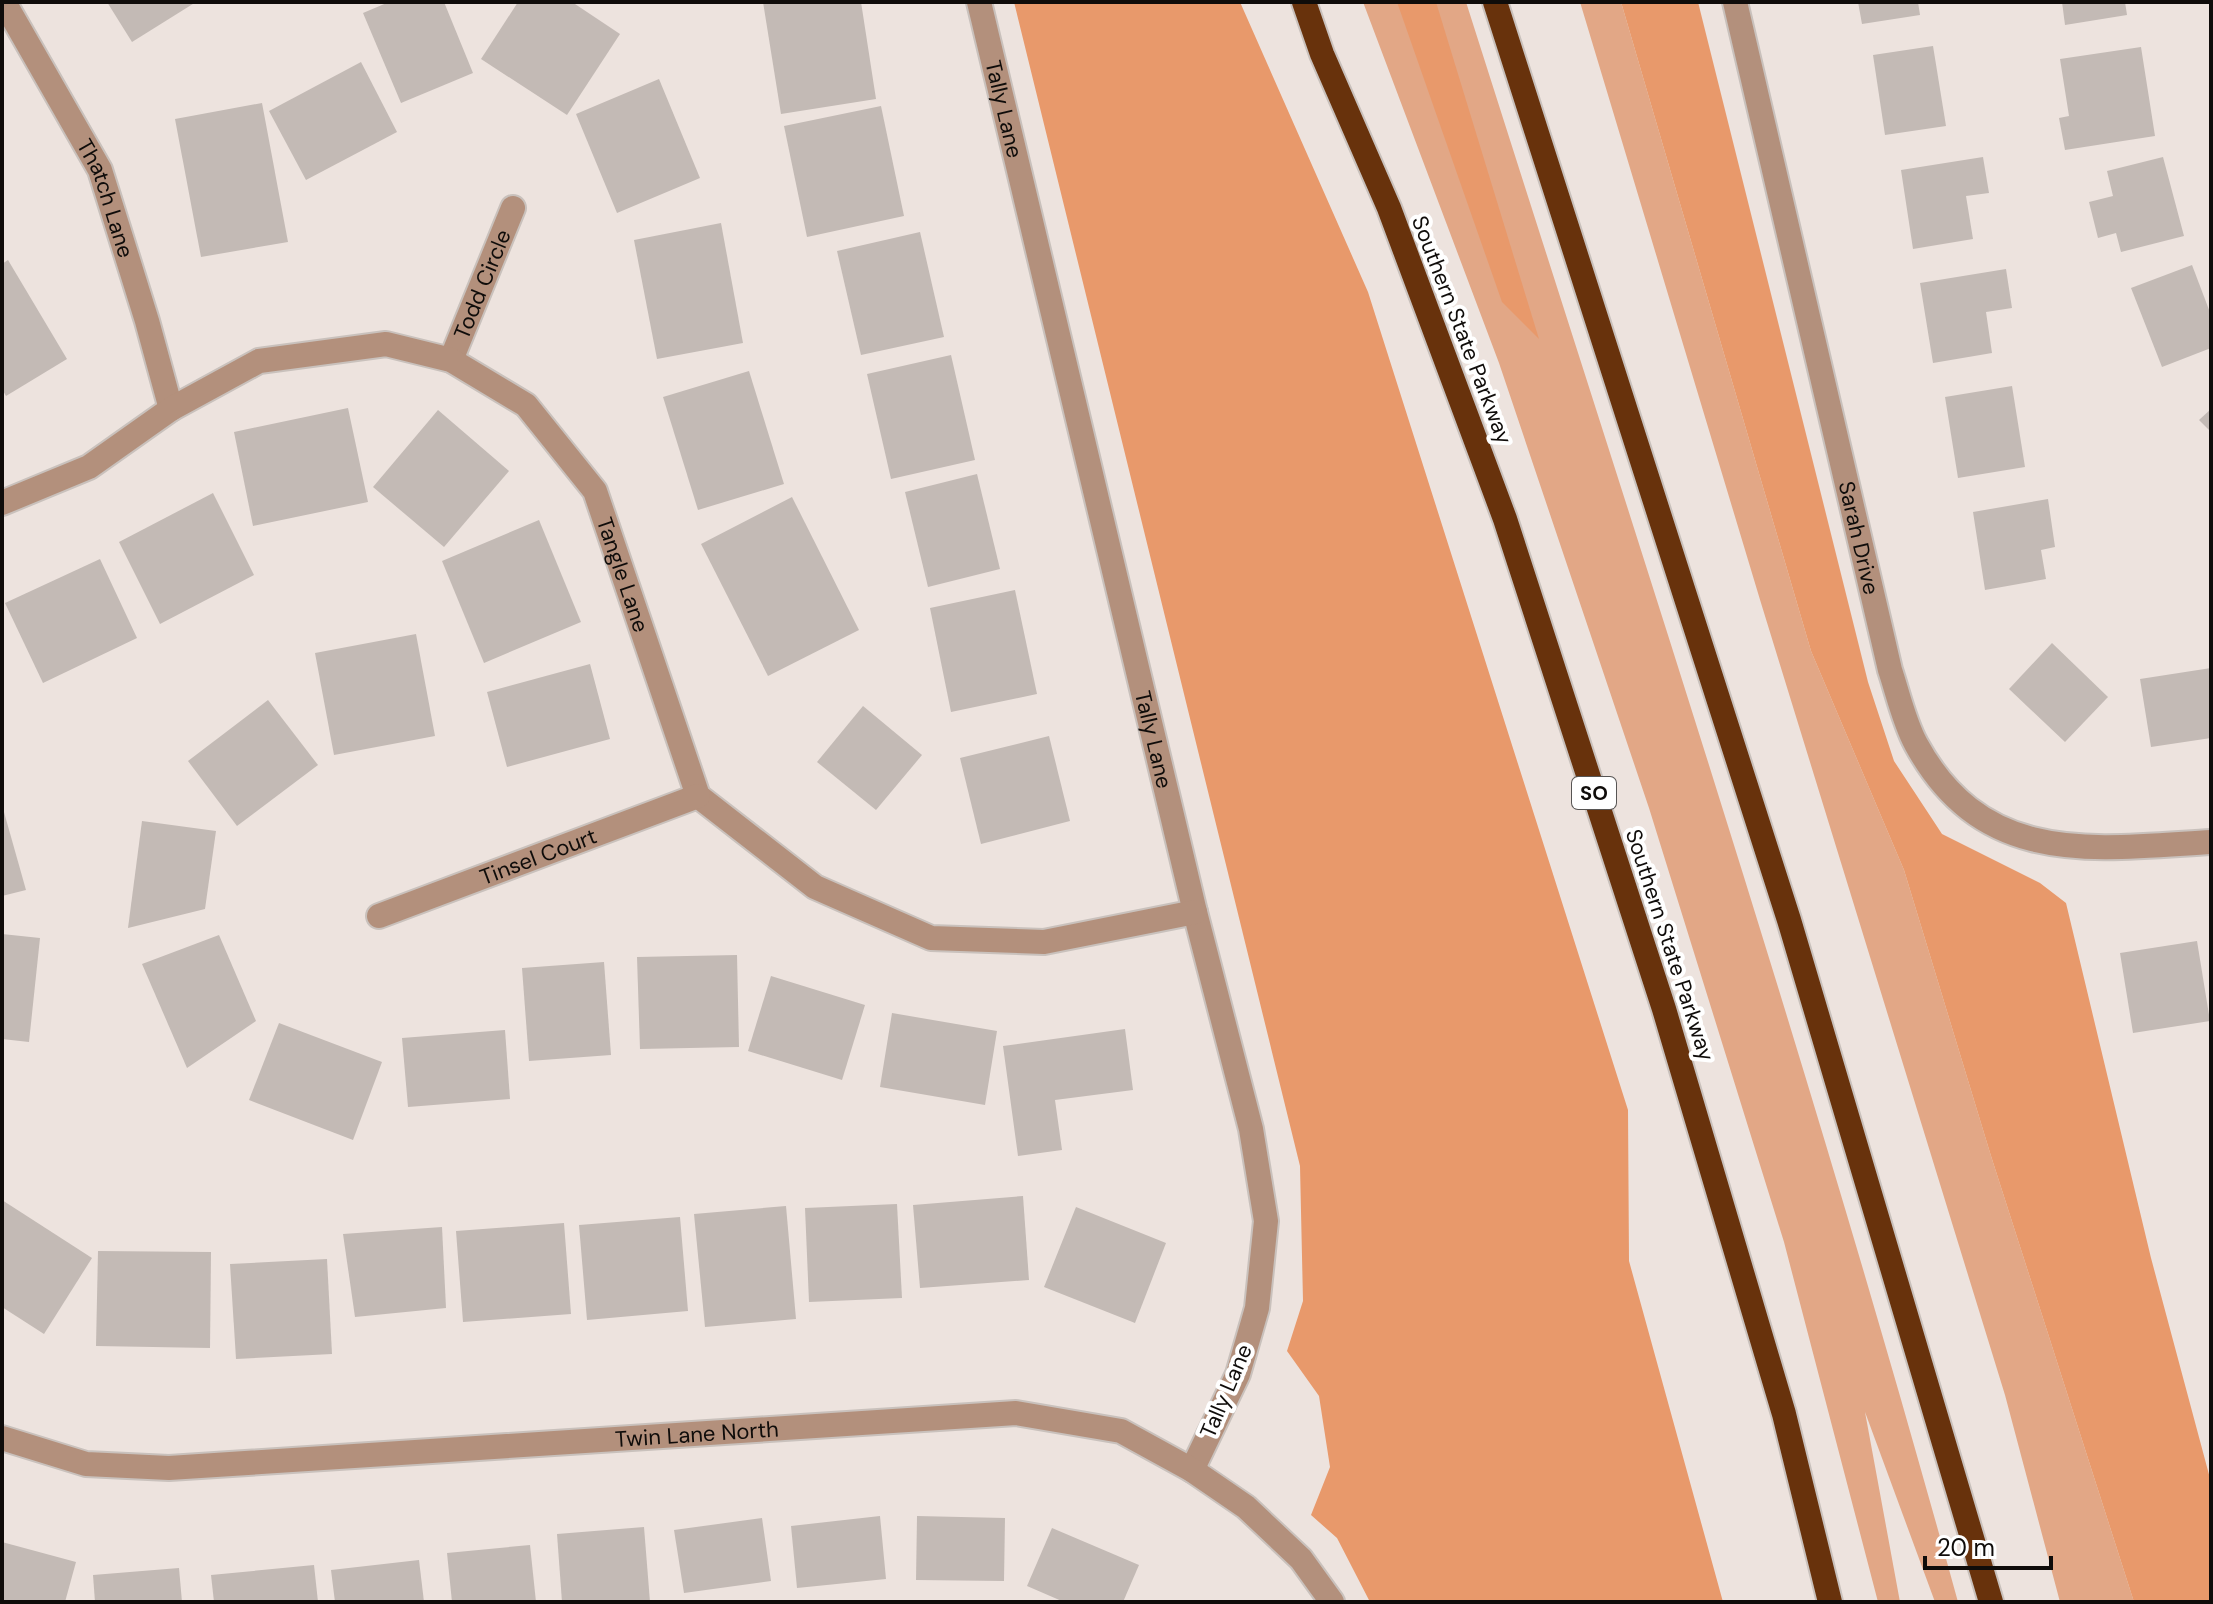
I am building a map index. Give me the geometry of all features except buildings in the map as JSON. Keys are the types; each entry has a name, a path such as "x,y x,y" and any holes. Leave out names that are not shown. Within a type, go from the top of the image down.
{"highway":[{"name":"Southern State Parkway","path":"1304,2 1322,54 1389,208 1505,519 1668,1024 1784,1414 1830,1602"},
{"path":"1495,2 1789,920 1991,1602"}],"street":[{"name":"Thatch Lane","path":"4,2 100,170 171,409"},
{"name":"Tally Lane","path":"979,2 1195,912 1251,1129 1266,1221 1257,1308 1238,1374 1192,1470"},
{"name":"Sarah Drive","path":"1735,2 1890,670 1915,742 1941,783 1981,818 2011,833 2044,844 2100,849 2211,842"},
{"name":"Todd Circle","path":"451,360 513,208"},
{"name":"Tangle Lane","path":"2,503 89,467 171,409 259,361 386,344 451,360 526,405 595,491 698,796"},
{"path":"698,796 815,887 931,938 1044,942 1195,912"},
{"name":"Tinsel Court","path":"379,916 698,796"},
{"name":"Twin Lane North","path":"2,1438 86,1464 169,1468 1016,1413 1121,1431 1192,1470 1246,1507 1290,1548 1332,1602"}],"shaded area":[{"path":"1014,2 1240,2 1368,292 1628,1110 1629,1261 1723,1602 1370,1602 1337,1538 1311,1515 1330,1467 1319,1396 1287,1351 1303,1301 1300,1166"},
{"path":"1363,2 1466,2 1782,1000 1958,1602 1935,1602 1865,1412 1900,1602 1878,1602 1784,1242 1649,808 1499,363"},
{"path":"1397,2 1436,2 1539,339 1502,302"},
{"path":"1580,2 1621,2 1811,651 1904,870 1991,1156 2134,1602 2060,1602 2005,1395"},
{"path":"1621,2 1698,2 1868,682 1894,761 1942,834 2040,883 2066,903 2151,1258 2211,1482 2211,1602 2134,1602 1991,1156 1904,870 1811,651"}]}
